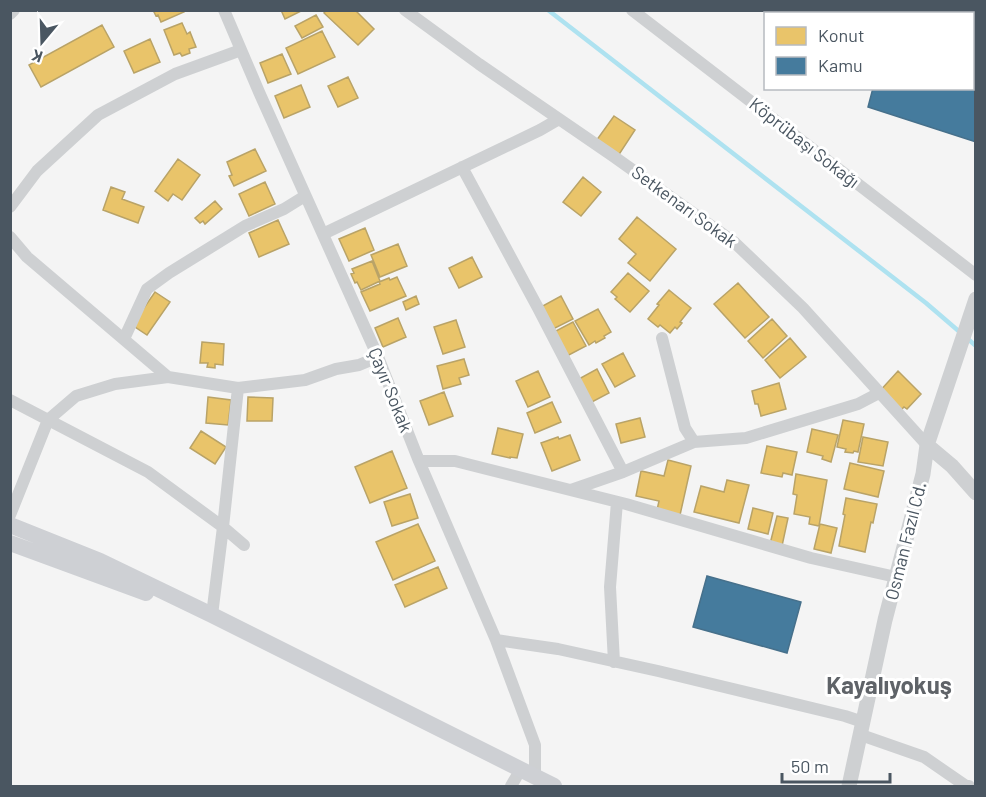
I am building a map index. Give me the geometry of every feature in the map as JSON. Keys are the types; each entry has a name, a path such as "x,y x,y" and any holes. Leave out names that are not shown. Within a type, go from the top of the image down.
{"main road":[{"path":"10,525 100,561 554,786"},
{"path":"10,543 212,615"}],"street":[{"path":"10,14 14,10"},
{"name":"Çayır Sokak","path":"224,10 378,357 419,461 496,640 535,746 528,773"},
{"name":"Setkenarı Sokak","path":"405,10 735,243 803,308 927,445"},
{"name":"Köprübaşı Sokağı","path":"632,10 975,275"},
{"path":"10,207 37,171 98,115 175,74 241,50"},
{"path":"323,234 559,119"},
{"path":"462,167 623,472"},
{"path":"124,339 147,289 245,226 284,209 305,196"},
{"path":"10,237 27,257 168,377"},
{"name":"Osman Fazıl Cd.","path":"849,786 885,620 923,474 927,445 975,299"},
{"path":"662,338 685,428 694,442"},
{"path":"10,515 48,420 76,396 115,384 168,377 237,388 304,380 336,369 359,365 378,357"},
{"path":"212,615 237,388"},
{"path":"571,490 623,472 694,442 746,438 858,404 879,393"},
{"path":"10,400 148,472 244,545"},
{"path":"927,445 952,466 975,493"},
{"path":"419,461 455,460 617,502 811,558 896,577"},
{"path":"614,662 610,587 617,502"},
{"path":"496,640 558,649 834,713 862,729 924,757 969,786"},
{"path":"511,786 528,773"}],"building: Konut":[{"path":"153,10 183,10 184,12 161,22"},
{"path":"281,10 303,10 285,19"},
{"path":"326,10 355,10 374,29 358,45 324,13"},
{"path":"767,10 803,10 802,12 766,12"},
{"path":"316,15 323,27 302,38 295,26"},
{"path":"182,23 187,34 190,32 196,47 189,49 190,53 182,56 180,53 174,55 164,30"},
{"path":"102,25 114,47 41,87 29,65"},
{"path":"322,31 335,57 298,74 286,48"},
{"path":"150,39 160,62 134,73 124,51"},
{"path":"282,54 291,74 268,83 260,63"},
{"path":"348,77 358,98 338,107 328,86"},
{"path":"301,85 310,107 284,118 275,96"},
{"path":"614,116 635,130 618,156 596,141"},
{"path":"255,149 266,171 234,186 229,176 232,175 227,162"},
{"path":"178,159 200,175 182,200 173,194 168,201 155,191"},
{"path":"583,177 601,192 581,216 563,202"},
{"path":"265,182 275,204 249,216 239,194"},
{"path":"111,187 125,192 122,199 144,207 138,223 103,210"},
{"path":"215,201 222,209 205,224 203,221 200,223 195,218"},
{"path":"637,217 676,249 650,281 628,263 636,254 619,239"},
{"path":"278,220 289,244 259,257 249,233"},
{"path":"365,228 374,250 349,261 339,239"},
{"path":"398,244 407,266 380,277 371,255"},
{"path":"472,257 482,277 459,288 449,268"},
{"path":"372,261 380,281 361,290 351,274 354,273 352,269"},
{"path":"628,273 649,291 630,312 615,299 617,297 611,292"},
{"path":"397,277 406,296 370,311 361,292 380,284 379,282"},
{"path":"738,283 769,317 745,338 714,304"},
{"path":"669,290 691,308 677,329 675,327 670,333 648,319"},
{"path":"155,292 170,302 147,335 132,325"},
{"path":"416,296 419,304 406,310 403,302"},
{"path":"561,296 573,319 551,330 539,308"},
{"path":"598,309 611,332 604,336 605,338 589,345 575,321"},
{"path":"398,318 406,337 383,347 375,328"},
{"path":"772,319 787,336 763,358 748,341"},
{"path":"456,320 465,347 443,354 434,327"},
{"path":"573,322 586,346 565,357 552,333"},
{"path":"790,338 806,357 780,378 765,360"},
{"path":"202,342 224,344 223,365 215,364 215,368 207,367 208,363 200,363"},
{"path":"623,353 635,376 615,387 602,364"},
{"path":"464,359 469,375 459,378 461,384 443,389 437,366"},
{"path":"597,369 609,393 590,403 577,380"},
{"path":"538,371 550,397 528,407 516,381"},
{"path":"898,371 921,394 907,409 904,407 901,410 879,392"},
{"path":"779,383 786,409 761,416 752,391"},
{"path":"444,392 453,416 429,425 420,401"},
{"path":"208,397 231,400 228,425 206,423"},
{"path":"248,397 273,398 272,421 247,421"},
{"path":"552,402 561,422 535,433 527,413"},
{"path":"640,418 645,437 621,443 616,424"},
{"path":"843,420 864,424 858,452 845,452 846,449 837,447"},
{"path":"498,428 523,434 517,458 492,454"},
{"path":"812,429 838,435 831,462 822,459 823,456 807,452"},
{"path":"201,431 226,447 215,464 190,448"},
{"path":"570,435 580,460 552,471 541,443"},
{"path":"863,437 888,442 883,466 858,462"},
{"path":"767,446 797,452 792,475 783,473 782,477 761,473"},
{"path":"392,451 407,488 370,503 355,467"},
{"path":"668,460 691,466 680,515 657,510 659,501 636,496 641,471 664,476"},
{"path":"850,463 884,471 878,497 844,489"},
{"path":"796,474 827,480 819,526 809,524 810,517 794,514 797,495 793,494"},
{"path":"727,480 749,485 739,523 694,512 701,486 724,492"},
{"path":"410,494 418,518 392,526 384,502"},
{"path":"846,498 877,504 865,552 839,546"},
{"path":"753,508 773,513 768,534 748,529"},
{"path":"777,516 788,518 782,546 770,544"},
{"path":"418,524 435,561 393,580 376,542"},
{"path":"820,524 837,528 831,553 814,549"},
{"path":"438,567 447,588 405,607 395,585"}],"building: Kamu":[{"path":"905,10 976,10 976,142 868,107 872,90 974,90 974,12 900,12"},
{"path":"707,576 801,602 787,653 693,627"}],"waterway":[{"path":"548,10 926,303 976,346"}],"district":[{"name":"Kayalıyokuş","path":"889,686"}]}
